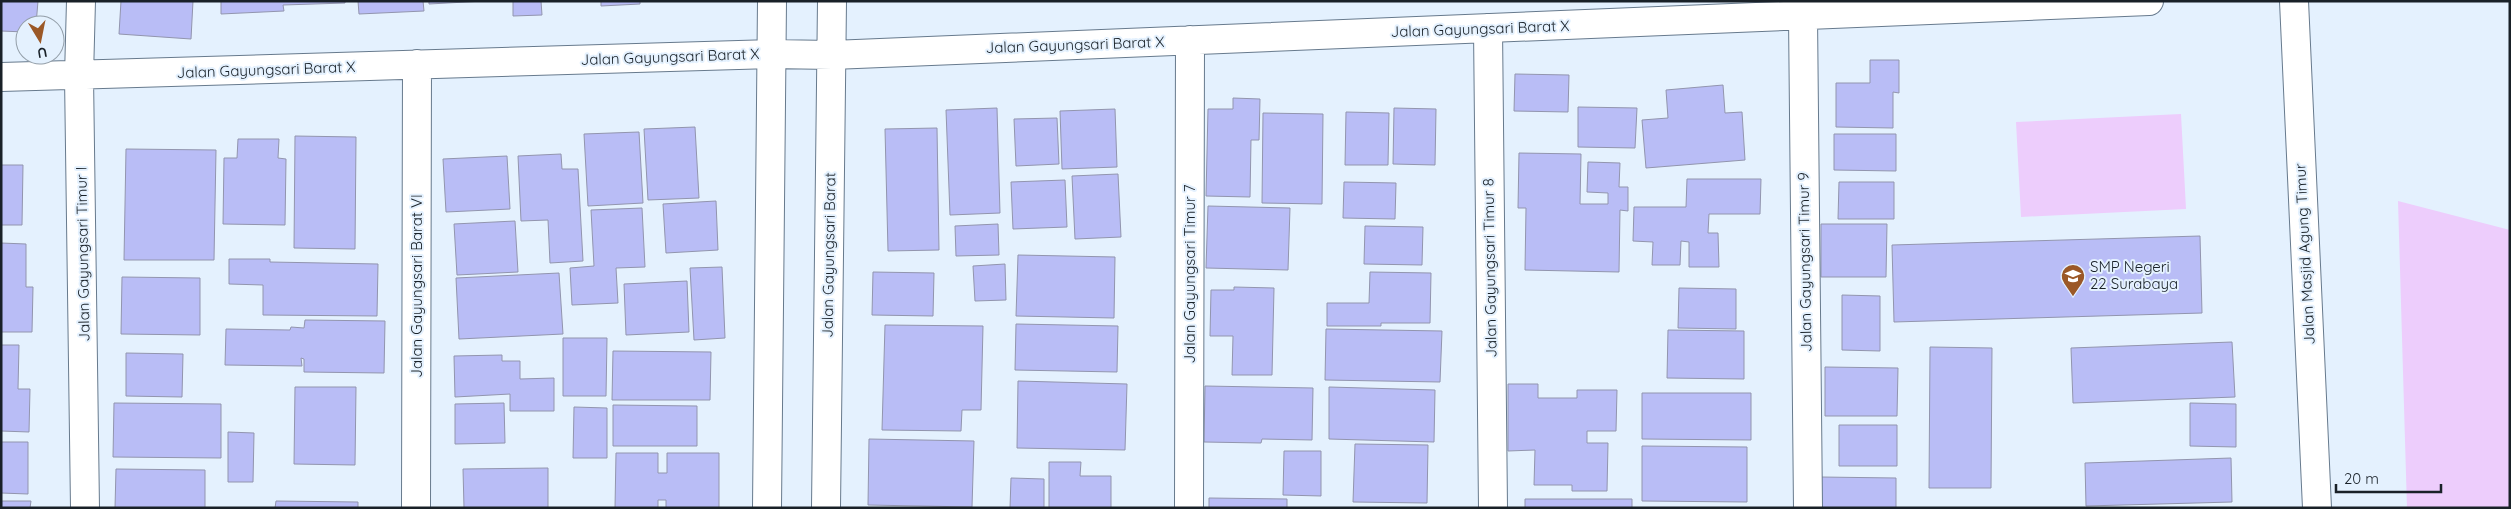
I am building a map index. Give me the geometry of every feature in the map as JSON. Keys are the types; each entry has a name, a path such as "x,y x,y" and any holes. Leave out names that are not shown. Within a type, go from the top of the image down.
{"street":[{"name":"Jalan Gayungsari Timur I","path":"81,1 79,76 85,508"},
{"path":"768,508 772,1"},
{"name":"Jalan Gayungsari Barat","path":"826,508 832,1"},
{"name":"Jalan Gayungsari Barat X","path":"1,77 771,54 832,55 2149,1"},
{"name":"Jalan Masjid Agung Timur","path":"2294,1 2317,508"},
{"name":"Jalan Gayungsari Timur 9","path":"1803,16 1808,508"},
{"name":"Jalan Gayungsari Timur 8","path":"1488,28 1493,508"},
{"name":"Jalan Gayungsari Timur 7","path":"1189,508 1190,40"},
{"name":"Jalan Gayungsari Barat VI","path":"416,508 417,64"}],"shaded area":[{"path":"2181,114 2186,209 2021,217 2016,122"},
{"path":"2398,201 2510,230 2510,508 2407,508"}],"building":[{"path":"1,1 38,1 37,15 15,15 15,32 1,31"},
{"path":"121,1 193,1 191,39 119,34"},
{"path":"221,1 345,1 345,3 283,5 284,11 221,14"},
{"path":"358,1 423,1 424,11 359,14"},
{"path":"429,1 484,1 429,4"},
{"path":"513,1 541,1 542,15 513,16"},
{"path":"601,1 640,1 640,4 601,6"},
{"path":"1870,60 1899,60 1899,93 1893,92 1893,128 1836,127 1836,83 1870,83"},
{"path":"1515,74 1569,75 1568,112 1514,111"},
{"path":"1723,85 1725,113 1742,112 1745,160 1646,168 1642,120 1668,118 1666,90"},
{"path":"1233,98 1260,99 1259,140 1251,140 1250,197 1206,196 1208,109 1233,109"},
{"path":"1578,107 1637,108 1635,148 1578,147"},
{"path":"997,108 1000,213 950,215 946,110"},
{"path":"1394,108 1436,109 1435,165 1393,164"},
{"path":"1115,109 1117,167 1062,169 1060,111"},
{"path":"1346,112 1389,113 1388,165 1345,165"},
{"path":"1263,113 1323,114 1322,204 1262,203"},
{"path":"1057,118 1059,164 1016,166 1014,119"},
{"path":"695,127 699,198 648,200 644,129"},
{"path":"937,128 939,250 888,251 885,129"},
{"path":"639,132 643,203 588,206 584,134"},
{"path":"1834,134 1896,134 1896,171 1834,170"},
{"path":"295,136 356,137 355,249 294,248"},
{"path":"238,139 279,139 278,158 286,159 285,225 223,224 224,158 237,158"},
{"path":"126,149 216,150 214,260 124,260"},
{"path":"1519,153 1581,154 1580,204 1608,204 1608,193 1587,192 1588,162 1620,163 1619,187 1628,187 1628,211 1620,210 1619,272 1525,270 1526,208 1518,208"},
{"path":"561,154 562,169 578,169 583,261 550,263 548,220 521,221 518,156"},
{"path":"507,156 510,209 446,212 443,159"},
{"path":"1,165 23,165 22,225 1,225"},
{"path":"1118,174 1121,237 1075,239 1072,176"},
{"path":"1687,179 1761,179 1760,214 1709,214 1708,233 1718,233 1719,267 1689,267 1689,242 1681,241 1680,265 1652,265 1653,242 1633,241 1634,207 1686,207"},
{"path":"1065,180 1067,227 1013,229 1011,182"},
{"path":"1344,182 1396,183 1395,219 1343,218"},
{"path":"1839,182 1894,182 1894,219 1838,219"},
{"path":"716,201 718,250 666,253 663,204"},
{"path":"1208,206 1290,208 1288,270 1206,268"},
{"path":"642,208 645,267 616,268 618,303 572,305 570,268 594,266 591,210"},
{"path":"515,221 518,272 457,275 454,224"},
{"path":"998,224 999,255 956,256 955,226"},
{"path":"1821,224 1887,224 1886,277 1821,277"},
{"path":"1365,226 1423,227 1422,265 1364,264"},
{"path":"2200,236 2202,313 1894,322 1892,245"},
{"path":"1,243 26,244 26,287 33,287 32,332 1,332"},
{"path":"1018,255 1115,257 1114,318 1016,316"},
{"path":"229,259 270,259 270,262 378,264 377,316 263,315 263,285 229,284"},
{"path":"1005,264 1006,300 975,301 973,266"},
{"path":"722,267 725,338 694,340 690,268"},
{"path":"873,272 934,273 933,316 872,315"},
{"path":"1370,272 1431,273 1430,323 1381,323 1381,326 1327,326 1327,303 1369,303"},
{"path":"559,273 563,334 459,339 456,278"},
{"path":"122,277 200,278 200,335 121,334"},
{"path":"687,281 689,332 626,335 624,284"},
{"path":"1234,287 1274,288 1272,375 1232,375 1233,336 1210,336 1211,290 1234,290"},
{"path":"1679,288 1736,289 1736,329 1678,328"},
{"path":"1842,295 1880,296 1880,351 1842,350"},
{"path":"305,320 385,321 384,373 304,372 304,359 301,358 302,366 225,365 226,329 290,330 291,327 304,328"},
{"path":"1016,324 1118,326 1117,372 1015,370"},
{"path":"885,325 983,326 981,410 962,410 961,431 882,430"},
{"path":"1326,329 1442,331 1440,382 1325,380"},
{"path":"1668,330 1744,331 1744,379 1667,378"},
{"path":"563,338 607,338 606,396 563,396"},
{"path":"2232,342 2235,397 2073,403 2071,348"},
{"path":"1,345 19,345 18,389 30,389 29,432 1,431"},
{"path":"1930,347 1992,348 1991,488 1929,488"},
{"path":"613,351 711,352 710,400 612,400"},
{"path":"126,353 183,354 182,397 126,396"},
{"path":"502,355 502,361 520,361 520,379 554,378 554,411 510,411 510,394 455,397 454,356"},
{"path":"1825,367 1898,368 1897,416 1825,416"},
{"path":"1018,381 1127,384 1125,450 1017,448"},
{"path":"1508,384 1538,384 1538,398 1577,398 1577,390 1617,390 1616,431 1587,431 1587,443 1608,443 1607,491 1572,491 1572,485 1534,485 1535,450 1508,451"},
{"path":"1205,386 1313,388 1312,440 1262,439 1261,443 1204,442"},
{"path":"295,387 356,387 355,465 294,464"},
{"path":"1329,387 1435,390 1434,442 1329,439"},
{"path":"1642,393 1751,393 1751,440 1642,439"},
{"path":"114,403 221,404 221,458 113,457"},
{"path":"504,403 505,443 455,444 455,404"},
{"path":"2190,403 2236,404 2236,447 2190,446"},
{"path":"613,405 697,406 697,446 613,446"},
{"path":"574,407 607,408 607,458 573,458"},
{"path":"1839,425 1897,425 1897,466 1839,466"},
{"path":"228,432 254,433 253,482 228,482"},
{"path":"869,439 974,441 972,507 868,505"},
{"path":"1,442 28,442 28,494 1,493"},
{"path":"1355,444 1428,445 1427,503 1353,502"},
{"path":"1642,446 1747,447 1747,502 1642,501"},
{"path":"1284,451 1321,451 1321,496 1283,495"},
{"path":"616,453 658,453 658,473 667,473 667,453 719,453 719,508 666,508 666,500 658,500 658,508 615,508"},
{"path":"2231,458 2232,502 2086,506 2085,463"},
{"path":"1049,462 1081,462 1080,476 1111,476 1111,508 1049,508"},
{"path":"548,468 548,508 464,508 463,469"},
{"path":"116,469 205,470 205,508 115,508"},
{"path":"1821,477 1896,478 1896,508 1821,508"},
{"path":"1011,478 1044,479 1044,508 1010,508"},
{"path":"1209,498 1287,499 1287,508 1209,508"},
{"path":"1525,499 1632,499 1632,508 1525,508"},
{"path":"1,501 31,501 30,508 1,508"},
{"path":"276,501 358,502 358,508 275,508"}],"place":[{"name":"SMP Negeri 22 Surabaya","path":"2073,297"}]}
